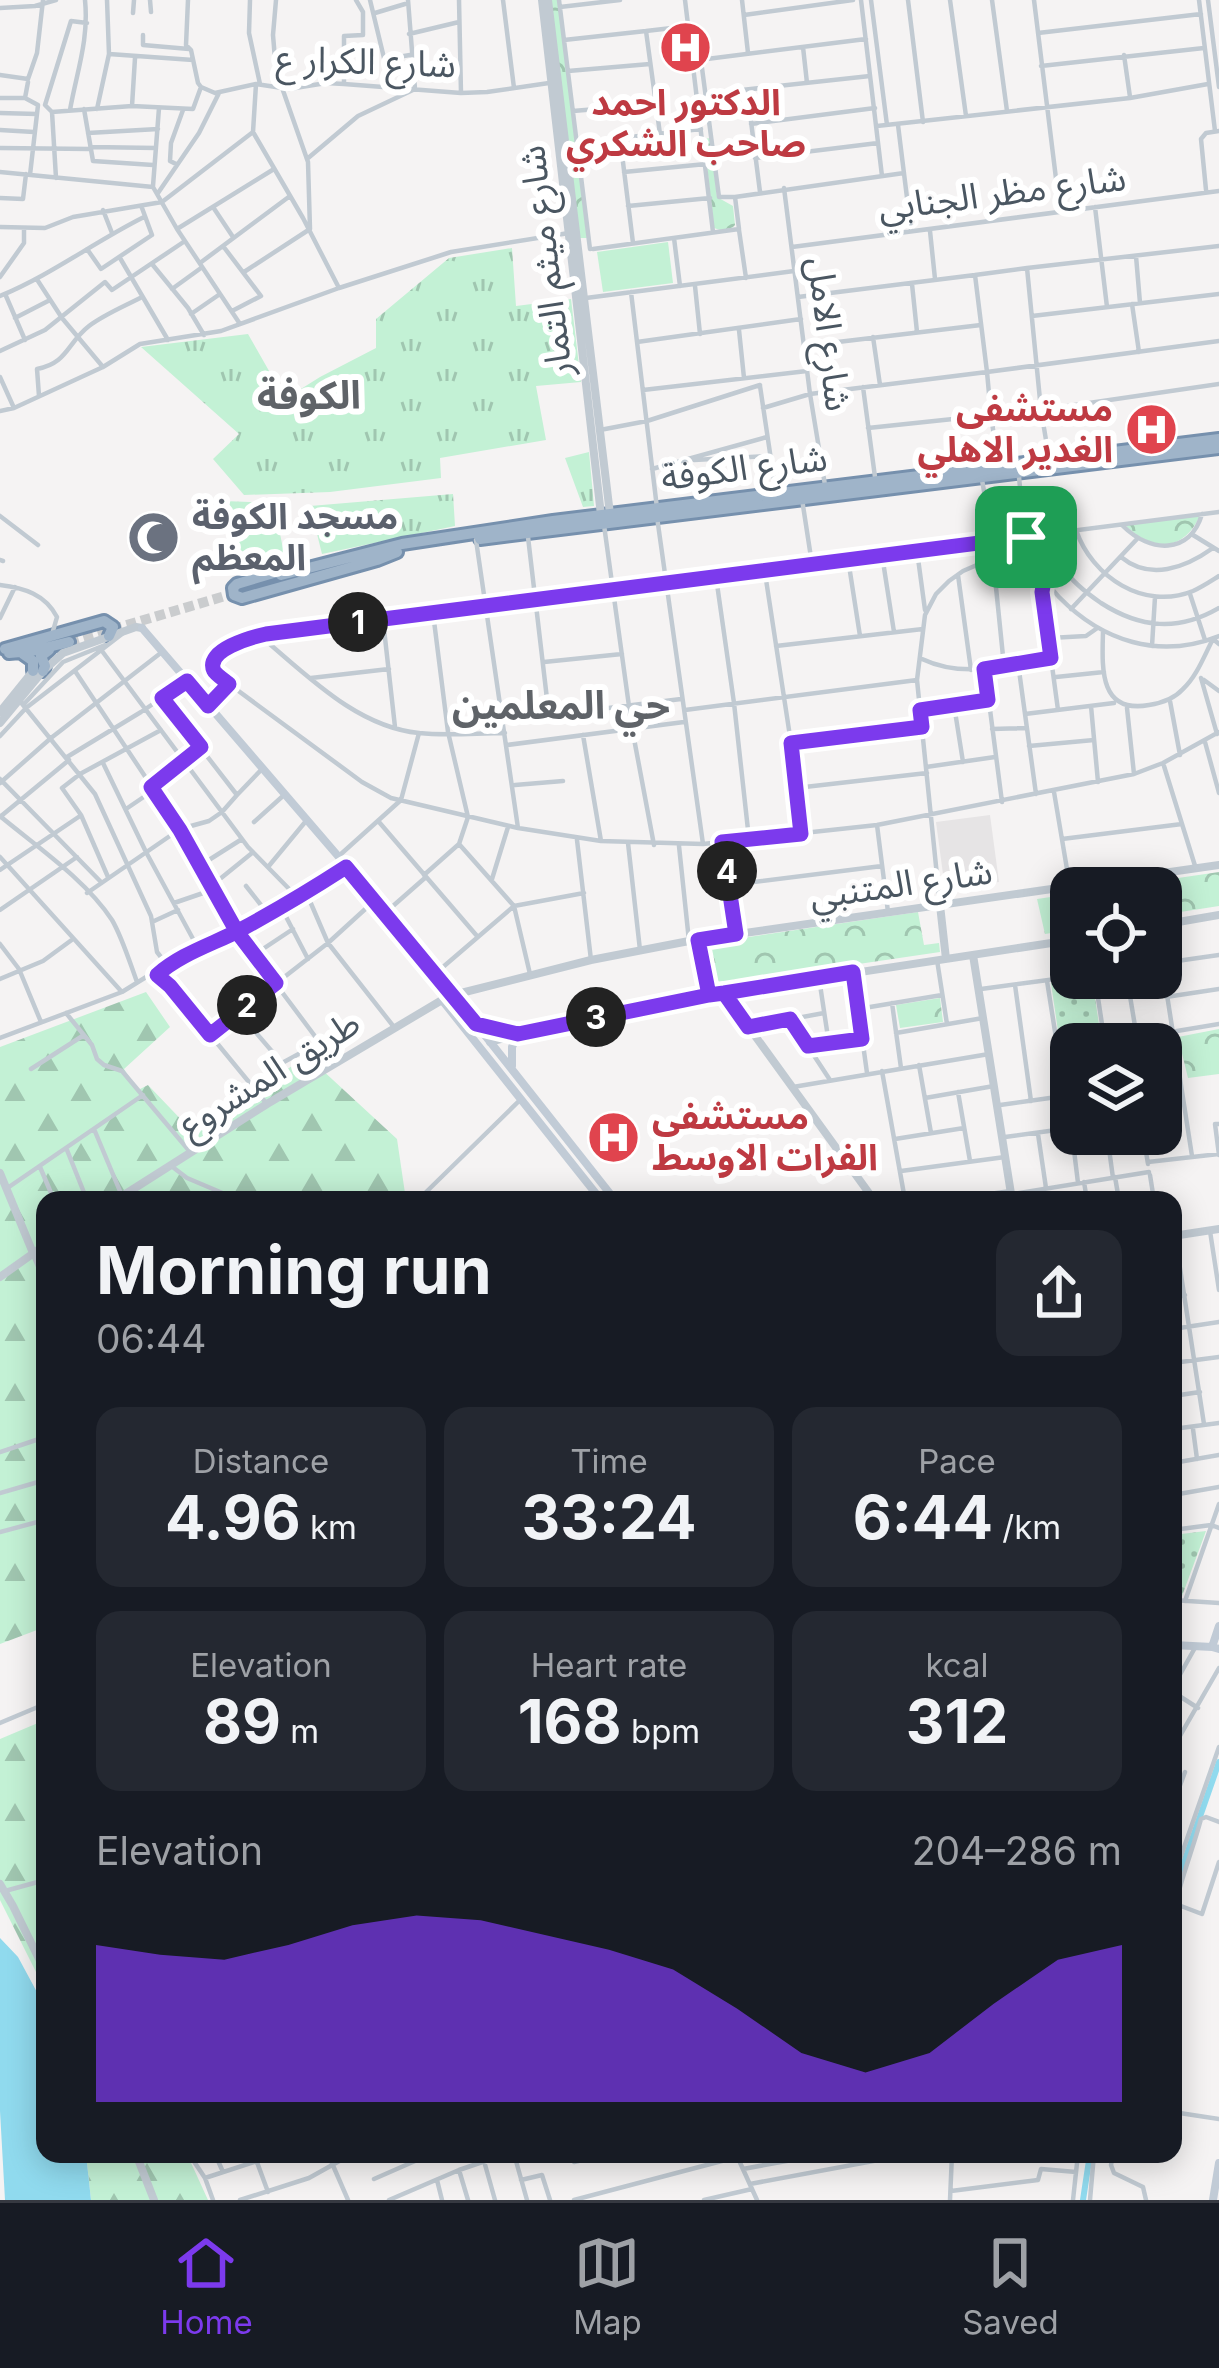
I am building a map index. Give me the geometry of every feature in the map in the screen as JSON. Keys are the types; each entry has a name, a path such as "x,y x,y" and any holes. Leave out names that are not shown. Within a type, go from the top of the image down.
{"highway":[{"name":"شارع الكوفة","path":"855,487 876,479 1219,439"},
{"path":"1155,456 1150,451 1169,445"},
{"name":"شارع الكوفة","path":"657,512 776,493 982,477 1219,448"},
{"path":"1120,460 1136,455 1131,449"},
{"name":"شارع الكوفة","path":"282,577 396,549 605,518 802,498 832,489"},
{"name":"شارع الكوفة","path":"396,549 527,533 554,525"},
{"path":"367,549 396,549 242,598 233,591 237,584 316,561 367,549"},
{"path":"2,650 104,621 113,627 110,640"},
{"path":"2,650 67,640"},
{"path":"20,653 67,640"},
{"path":"38,671 43,654 67,640"},
{"path":"2,650 34,661 38,671"}],"main road":[{"path":"142,628 338,856 608,1191"},
{"name":"طريق المشروع","path":"442,1000 453,995"},
{"path":"442,1000 594,1191"},
{"path":"476,1024 518,1034 511,1059 513,1072"},
{"path":"1182,1645 1216,1648 1219,1626"},
{"path":"1213,2200 1219,2163"}],"street":[{"path":"0,8 56,0"},
{"path":"70,110 88,23 85,0"},
{"path":"97,110 109,54 107,0"},
{"path":"133,13 134,0"},
{"path":"150,0 151,12"},
{"path":"0,98 25,98 52,112 132,106 193,110 201,87 185,38 188,0"},
{"path":"250,0 250,41 258,84 253,132 339,288"},
{"path":"277,0 275,59 307,159 310,229"},
{"path":"344,84 344,36 363,35 363,11 356,0"},
{"path":"370,0 391,87"},
{"path":"459,0 460,93"},
{"path":"503,0 514,88"},
{"name":"شارع ميثم التمار","path":"545,0 568,233 600,430 605,518"},
{"name":"شارع ميثم التمار","path":"545,0 585,250 590,374 605,518"},
{"path":"620,0 559,3 585,250 739,229"},
{"path":"686,0 706,94 718,194 735,197 904,172"},
{"path":"742,0 748,53"},
{"path":"744,15 857,0 863,15 882,176"},
{"path":"871,0 887,125"},
{"path":"908,0 923,122"},
{"path":"950,0 966,116"},
{"path":"992,0 1007,111"},
{"path":"1036,0 1060,212"},
{"path":"1199,0 1217,131 1206,133 1200,145 1206,192"},
{"path":"1208,0 1215,24 1219,87"},
{"path":"307,159 358,116 415,89 406,1 374,14"},
{"path":"25,98 44,2"},
{"path":"1038,33 1201,14"},
{"path":"863,15 873,15"},
{"path":"0,199 23,199 37,114 71,21 88,23"},
{"path":"409,34 459,22"},
{"path":"564,40 688,26"},
{"path":"646,31 660,134"},
{"path":"143,35 142,46 188,49"},
{"path":"1203,38 1213,37"},
{"path":"695,59 866,39"},
{"path":"803,46 807,83"},
{"path":"1041,66 1204,48"},
{"path":"109,54 193,60"},
{"path":"132,106 135,55"},
{"path":"386,59 411,55"},
{"path":"1124,55 1130,98"},
{"path":"695,59 713,232"},
{"path":"568,71 650,64"},
{"path":"0,75 28,80"},
{"path":"706,94 870,76"},
{"name":"شارع الكرار ع","path":"220,93 258,84 283,88 344,84 460,93 551,82"},
{"path":"877,126 1208,85"},
{"path":"155,190 199,133 220,93 201,87"},
{"path":"747,90 760,192"},
{"path":"573,111 656,104"},
{"path":"159,108 155,190 240,324"},
{"path":"751,124 874,108"},
{"path":"84,109 93,161 153,165"},
{"path":"177,165 169,153 183,110"},
{"path":"52,112 56,179"},
{"path":"0,113 37,114"},
{"path":"898,125 911,230"},
{"path":"0,130 34,131"},
{"path":"88,133 158,130"},
{"path":"0,227 45,228 104,210 162,202 253,132"},
{"path":"577,143 660,134 711,136"},
{"path":"620,138 633,243"},
{"path":"755,158 878,142"},
{"path":"0,148 156,148"},
{"path":"624,172 706,164"},
{"path":"177,229 274,169"},
{"path":"0,172 155,190"},
{"name":"شارع الامل","path":"784,188 809,394 832,489"},
{"name":"شارع مظر الجنابي","path":"792,247 1219,191"},
{"path":"172,289 290,196"},
{"path":"735,197 746,278"},
{"path":"628,206 710,199"},
{"path":"87,249 101,269 152,235 142,206"},
{"path":"213,207 233,238"},
{"path":"1095,207 1107,307"},
{"path":"104,210 112,233"},
{"path":"25,340 2,295 38,280 143,217"},
{"path":"929,228 935,279"},
{"path":"0,277 24,243 24,229"},
{"path":"244,272 310,229"},
{"path":"0,411 103,368 131,347 204,335 451,252 568,233"},
{"path":"674,238 680,286"},
{"path":"0,351 62,318 106,282 112,290 185,242"},
{"path":"223,246 261,296 232,311"},
{"path":"798,297 1219,246"},
{"path":"1136,256 1139,352"},
{"path":"120,258 168,340"},
{"path":"152,264 204,335"},
{"path":"1027,268 1048,458"},
{"path":"586,298 795,271"},
{"path":"974,275 998,465"},
{"path":"38,280 103,368"},
{"path":"912,283 917,332"},
{"path":"694,284 700,334"},
{"path":"631,292 665,583 703,844"},
{"path":"191,314 220,294"},
{"path":"1032,316 1219,294"},
{"path":"40,396 37,369 53,366 70,350 76,336 95,321 142,297"},
{"path":"15,318 50,300"},
{"path":"637,342 801,319"},
{"path":"804,346 981,325"},
{"path":"739,329 744,378"},
{"path":"873,337 880,385"},
{"path":"763,408 809,394 1219,341"},
{"path":"600,430 647,422 759,381 807,370"},
{"path":"0,377 14,408"},
{"path":"643,390 744,378 759,381"},
{"path":"759,381 776,493"},
{"path":"1041,410 1219,384"},
{"path":"863,387 876,479"},
{"path":"868,428 991,415"},
{"path":"652,469 766,437"},
{"path":"682,461 770,456"},
{"path":"1018,472 1026,537 1044,581 1071,609 1124,641 1152,646 1214,640"},
{"path":"982,477 1004,666"},
{"path":"802,498 812,564"},
{"path":"1199,675 1218,734 1134,774 878,825 654,845 518,828 392,798 362,782 214,673 212,666 230,646 260,635 1219,512"},
{"path":"1121,524 1137,539 1156,546 1174,545 1193,535 1202,514"},
{"path":"0,516 38,545"},
{"path":"605,518 632,728 654,845"},
{"path":"1076,530 1082,548 1104,574 1135,593 1155,597 1190,592 1219,576"},
{"path":"527,533 549,716"},
{"path":"1051,533 1065,570 1086,593 1123,617 1153,625 1199,620 1219,608"},
{"path":"1193,535 1216,549"},
{"path":"1071,609 1137,539"},
{"path":"476,540 518,828"},
{"path":"1120,556 1130,565 1152,570 1178,567 1216,549"},
{"path":"916,551 925,615 917,680 947,1024"},
{"path":"882,555 893,632"},
{"path":"925,615 936,594 958,574 993,558"},
{"path":"848,560 860,636"},
{"path":"764,570 801,834"},
{"path":"958,574 971,670"},
{"path":"716,576 749,839"},
{"path":"1044,581 1058,710"},
{"path":"0,585 44,599 54,610 56,624 46,639"},
{"path":"0,618 15,587"},
{"path":"1190,592 1199,620 1214,640"},
{"path":"1152,646 1155,597"},
{"path":"385,914 459,844 468,817 448,732 433,613"},
{"path":"383,619 395,728"},
{"path":"0,723 63,662 142,628"},
{"path":"776,646 923,629"},
{"path":"1048,638 1086,636 1100,630"},
{"path":"1100,630 1107,686 1118,703"},
{"path":"260,635 311,679 372,719 419,733 505,733"},
{"path":"0,712 74,671 110,640"},
{"path":"0,736 38,671 67,651 110,640"},
{"path":"1025,713 1169,700 1199,675 1214,640"},
{"path":"102,651 252,852 298,898"},
{"path":"101,882 1,781 162,652"},
{"path":"544,662 622,654"},
{"path":"919,658 950,670 1051,658"},
{"path":"1018,663 1036,794"},
{"path":"311,679 389,669"},
{"path":"984,669 1002,802"},
{"path":"74,671 180,830 237,932 335,1063"},
{"path":"1054,677 1104,672"},
{"path":"1199,675 1219,691"},
{"path":"682,710 917,680"},
{"path":"137,982 113,923 62,867 0,817 68,758 187,681"},
{"path":"208,706 229,684"},
{"path":"162,698 238,795"},
{"path":"503,721 681,699"},
{"path":"920,710 988,700"},
{"path":"1169,700 1180,754"},
{"path":"20,702 95,794 152,922 157,952 168,966"},
{"path":"954,705 963,762"},
{"path":"1091,706 1099,782"},
{"path":"1127,707 1134,774"},
{"path":"507,745 684,722"},
{"path":"791,743 922,727"},
{"path":"992,729 1027,728"},
{"path":"108,877 81,815 62,788 161,730"},
{"path":"338,856 401,800 419,733"},
{"path":"583,736 602,842"},
{"path":"1029,746 1094,740"},
{"path":"1205,742 1219,793"},
{"path":"126,809 201,747"},
{"path":"796,788 995,757"},
{"path":"102,762 200,950"},
{"path":"1163,763 1196,869"},
{"path":"87,893 180,830 222,812 262,770"},
{"path":"512,785 563,781"},
{"path":"1054,790 1067,867"},
{"path":"254,822 284,795"},
{"path":"0,870 81,815"},
{"path":"268,867 305,820"},
{"path":"377,821 477,936"},
{"path":"1062,839 1182,824"},
{"path":"492,879 508,825"},
{"path":"878,825 888,912"},
{"path":"577,837 591,960"},
{"path":"199,866 242,839"},
{"path":"722,842 736,934"},
{"path":"628,843 640,950"},
{"path":"459,844 514,905 530,974"},
{"path":"679,845 693,941 709,995"},
{"path":"152,922 211,889 252,852"},
{"path":"0,857 122,992"},
{"path":"0,910 77,857"},
{"path":"729,885 882,866"},
{"name":"شارع المتنبي","path":"1182,871 1219,866"},
{"path":"157,975 346,867"},
{"path":"246,886 268,914"},
{"name":"شارع المتنبي","path":"453,995 640,950 1050,890"},
{"path":"306,892 328,943 394,1027"},
{"path":"435,974 514,905 584,893"},
{"path":"210,1035 374,901"},
{"path":"281,907 308,958"},
{"path":"1182,921 1219,915"},
{"path":"254,955 293,929"},
{"path":"0,979 43,962 74,939"},
{"path":"490,1042 709,995 1050,943"},
{"path":"0,944 19,969 41,1022"},
{"path":"973,955 1010,1191"},
{"path":"1182,959 1219,956"},
{"path":"853,972 867,1073"},
{"path":"0,1038 157,975 266,1104"},
{"path":"819,978 829,1044"},
{"path":"979,990 1050,980"},
{"path":"1047,981 1054,1023"},
{"path":"1015,985 1031,1101"},
{"path":"1182,995 1219,989"},
{"path":"724,993 867,1191"},
{"path":"858,1009 942,995"},
{"name":"طريق المشروع","path":"130,1191 442,1000"},
{"path":"892,1003 902,1068"},
{"path":"238,1012 282,1063"},
{"path":"748,1027 824,1012"},
{"path":"66,1013 92,1045 97,1059 122,1071 190,1153"},
{"path":"896,1033 983,1018"},
{"path":"790,1019 830,1080"},
{"path":"1182,1030 1219,1024"},
{"path":"31,1070 84,1035"},
{"path":"808,1046 862,1039"},
{"path":"251,1086 320,1043"},
{"path":"792,1087 989,1054"},
{"path":"919,1065 931,1133"},
{"path":"883,1071 904,1191"},
{"path":"925,1098 994,1086"},
{"path":"958,1092 970,1161"},
{"path":"7,1189 143,1095"},
{"path":"997,1106 1050,1098"},
{"path":"428,1191 520,1100"},
{"path":"1182,1100 1192,1156"},
{"path":"1148,1162 1219,1154 1215,1124 1219,1124"},
{"path":"895,1139 964,1128"},
{"path":"94,1129 116,1191"},
{"path":"1002,1138 1050,1131"},
{"path":"1038,1132 1046,1188"},
{"path":"66,1148 83,1191"},
{"path":"1076,1155 1084,1191"},
{"path":"1110,1155 1117,1191"},
{"path":"1147,1155 1152,1191"},
{"path":"901,1172 1005,1156"},
{"path":"170,1166 218,1191"},
{"path":"40,1167 50,1191"},
{"path":"1031,1191 1149,1172"},
{"path":"0,1173 36,1260"},
{"path":"1182,1235 1214,1230 1219,1290"},
{"path":"0,1277 36,1251"},
{"path":"1182,1287 1204,1424"},
{"path":"1182,1328 1219,1322"},
{"path":"1182,1362 1219,1357"},
{"path":"1182,1395 1200,1392"},
{"path":"1182,1428 1219,1423"},
{"path":"1192,1426 1197,1459"},
{"path":"0,1452 36,1440"},
{"path":"1182,1462 1219,1456"},
{"path":"0,1493 36,1484"},
{"path":"1182,1493 1219,1487"},
{"path":"1185,1601 1219,1504"},
{"path":"0,1532 36,1522"},
{"path":"1182,1530 1219,1528"},
{"path":"1182,1601 1219,1603"},
{"path":"1182,1673 1196,1646"},
{"path":"1182,1734 1219,1668"},
{"path":"1182,1696 1198,1708"},
{"path":"0,1723 36,1709"},
{"path":"1182,1853 1219,1748"},
{"path":"1182,1779 1185,1772"},
{"path":"1182,1879 1201,1819 1219,1822"},
{"path":"1182,1907 1202,1914 1219,1862"},
{"path":"36,1882 3,1887 36,1953"},
{"path":"1182,2113 1219,2119"},
{"path":"140,2163 154,2200"},
{"path":"195,2163 213,2200"},
{"path":"219,2163 223,2172"},
{"path":"206,2178 242,2163"},
{"path":"257,2163 268,2192"},
{"path":"332,2163 348,2200"},
{"path":"241,2200 309,2179 338,2163"},
{"path":"374,2179 410,2163"},
{"path":"390,2200 478,2163"},
{"path":"485,2163 495,2200"},
{"path":"514,2163 527,2200"},
{"path":"574,2200 708,2163"},
{"path":"741,2163 757,2200"},
{"path":"743,2168 773,2163"},
{"path":"704,2200 867,2163"},
{"path":"950,2200 953,2163"},
{"path":"1072,2200 1077,2163"},
{"path":"1090,2200 1093,2163"},
{"path":"1111,2163 1114,2173 1143,2187 1147,2200"},
{"path":"951,2191 1038,2180 1041,2169 1076,2172"},
{"path":"459,2170 468,2200"},
{"path":"521,2180 542,2175 550,2200"},
{"path":"436,2180 442,2200"},
{"path":"413,2190 416,2200"}],"shaded area":[{"path":"990,815 999,882 945,889 936,822"}],"green space":[{"path":"550,0 558,0 587,238 580,238"},
{"path":"710,138 717,197 733,206 732,228 714,228 704,139"},
{"path":"668,242 673,283 603,292 597,252"},
{"path":"512,248 516,306 571,299 581,382 536,386 546,440 440,458 441,478 330,492 244,495 213,459 239,434 141,347 248,334 285,399 376,348 376,319 449,258"},
{"path":"589,452 594,506 583,507 565,458"},
{"path":"453,494 455,526 322,554 310,506"},
{"path":"224,501 274,503 286,564 246,575"},
{"path":"1200,515 1185,536 1166,544 1145,540 1125,525"},
{"path":"1219,872 1219,906 1182,912 1182,877"},
{"path":"1050,897 1050,933 1045,934 1037,899"},
{"path":"918,912 924,945 939,943 940,952 709,986 702,944"},
{"path":"146,992 170,1027 124,1069 138,1090 148,1085 193,1132 307,1056 397,1139 405,1191 36,1191 36,1630 0,1644 0,1047"},
{"path":"940,998 943,1022 900,1028 896,1005"},
{"path":"1053,999 1095,999 1099,1023 1057,1023"},
{"path":"1219,1029 1219,1074 1188,1078 1182,1036"},
{"path":"1206,1531 1182,1596 1182,1534"},
{"path":"36,1724 36,1972 0,1900 0,1739"},
{"path":"87,2163 191,2163 208,2200 91,2200"}],"water":[{"path":"0,1938 18,1957 36,1990 36,2163 87,2163 91,2200 5,2200"}],"waterway":[{"path":"1182,1868 1219,1762"},
{"path":"1083,2200 1089,2163"}],"tunnel":[{"path":"69,642 283,579"}],"place":[{"name":"الدكتور احمد صاحب الشكري","path":"686,47"},
{"name":"مستشفى الغدير الاهلي","path":"1152,429"},
{"name":"مسجد الكوفة المعظم","path":"153,537"},
{"name":"مستشفى الفرات الاوسط","path":"613,1137"}],"district":[{"name":"الكوفة","path":"309,395"},
{"name":"حي المعلمين","path":"561,705"}],"route":[{"path":"1026,537 239,641 214,660 214,673 229,684 208,706 187,681 162,698 201,747 151,787 237,932 276,983 210,1035 157,975 168,966 237,932 298,898 346,867 476,1024 493,1030 518,1034 709,995 853,972 862,1039 808,1046 790,1019 748,1027 724,993 709,995 698,940 736,934 722,842 801,834 791,743 922,727 920,710 988,700 984,669 1051,658 1044,581 1026,537"}]}
